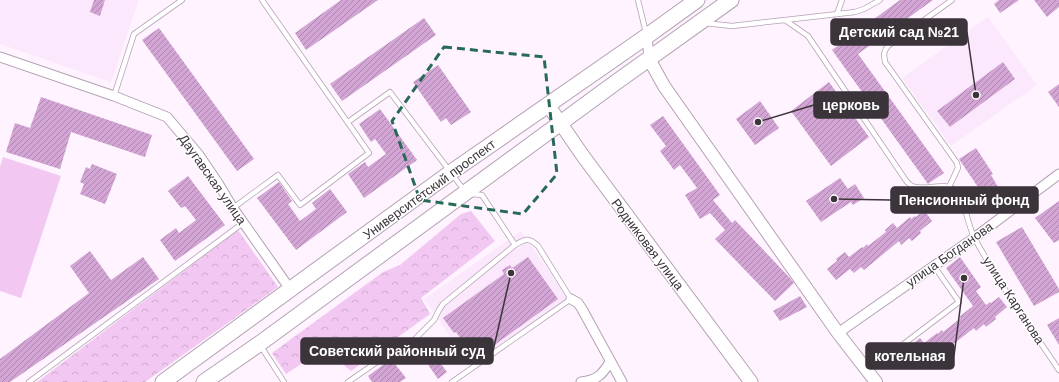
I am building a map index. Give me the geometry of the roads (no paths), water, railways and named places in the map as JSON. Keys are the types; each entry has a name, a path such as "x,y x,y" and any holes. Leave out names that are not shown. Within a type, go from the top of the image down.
{"highway":[{"name":"Университетский проспект","path":"163,382 450,173 697,0"},
{"name":"Университетский проспект","path":"204,382 259,344 560,123 731,0"}],"main road":[{"name":"Родниковая улица","path":"548,105 583,156 751,382"}],"street":[{"path":"647,36 649,59 664,86 838,333 876,382"},
{"name":"Даугавская улица","path":"0,57 114,96 168,117 199,155 243,223 290,289"},
{"name":"улица Богданова","path":"838,333 974,238 1059,174"},
{"path":"571,299 578,303 582,309 622,382"},
{"path":"581,382 594,379 600,375 610,362"}],"lane":[{"path":"114,96 134,34 182,0"},
{"path":"233,208 278,175 300,205 370,153 262,0"},
{"path":"638,0 647,36"},
{"path":"837,14 842,0"},
{"path":"699,23 732,26 837,14 860,10 880,0"},
{"path":"785,20 808,36 907,182 912,186 917,187 948,187 958,168 957,163 885,62 884,50 952,0"},
{"path":"348,122 390,92 465,193 482,195 515,245"},
{"name":"улица Карганова","path":"948,187 956,192 961,199 974,238 1009,295 1059,370"},
{"path":"29,382 243,223"},
{"path":"348,382 400,346 413,341 434,320 443,304 515,245 525,240 530,240 538,246 571,299 452,382"},
{"path":"868,371 959,302 934,266"},
{"path":"259,344 284,382"}],"place":[{"name":"Детский сад №21","path":"976,95"},
{"name":"церковь","path":"758,122"},
{"name":"Пенсионный фонд","path":"834,199"},
{"name":"Советский районный суд","path":"511,273"},
{"name":"котельная","path":"964,278"}]}
